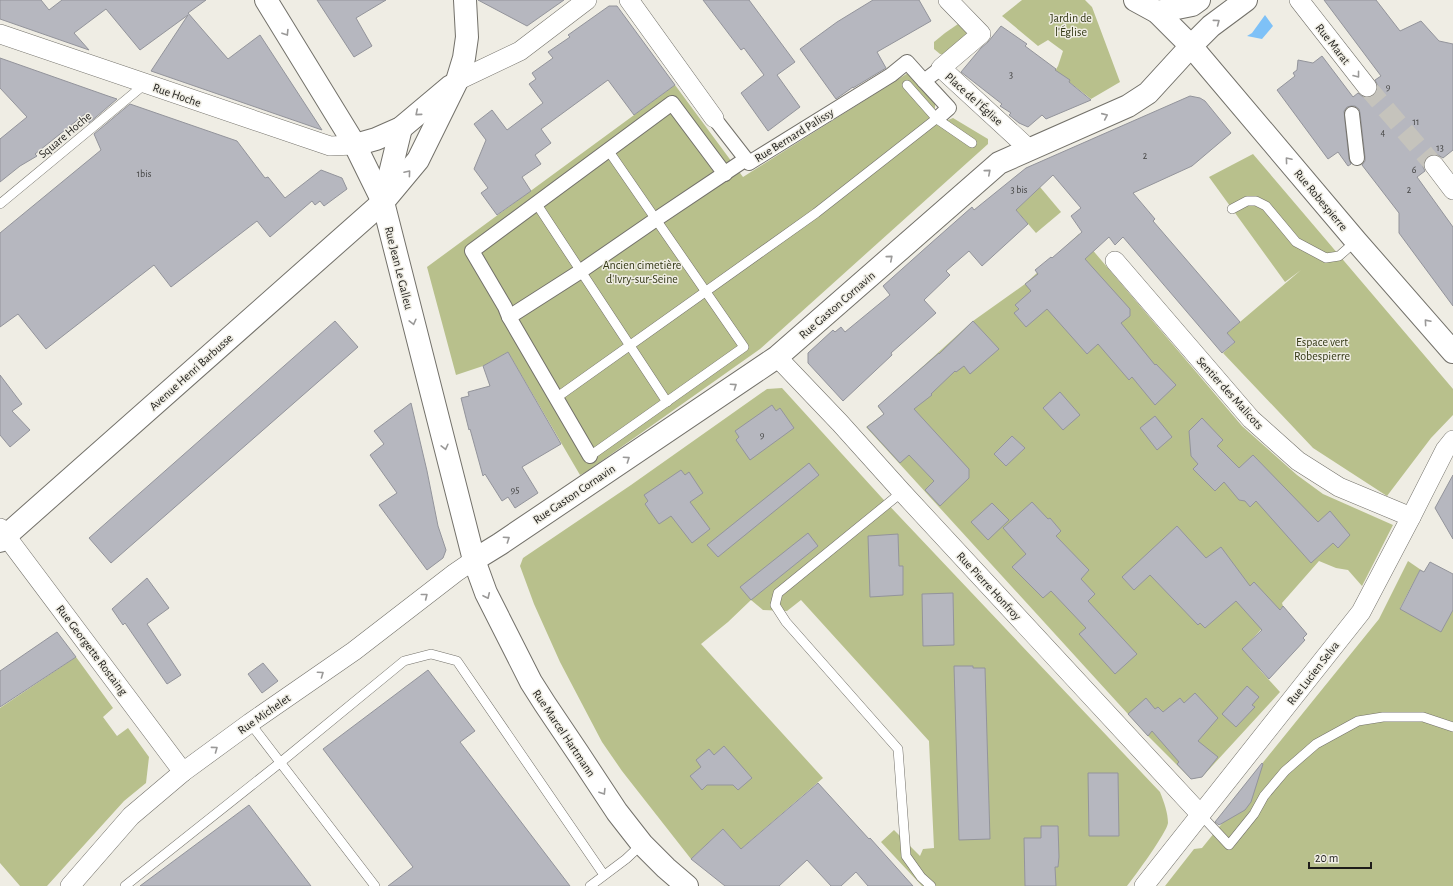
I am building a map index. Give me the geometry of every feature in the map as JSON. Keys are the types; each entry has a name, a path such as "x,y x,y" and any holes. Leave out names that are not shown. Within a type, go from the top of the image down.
{"main road":[{"name":"Rue Jean Le Galleu","path":"266,0 355,145 383,202 474,560"},
{"name":"Avenue Henri Barbusse","path":"2,535 383,202 418,160 457,81 464,58 467,37 465,0"},
{"name":"Rue Robespierre","path":"1135,0 1165,6 1191,46 1356,241 1453,352"},
{"path":"1165,6 1192,5 1199,0"},
{"name":"Rue Gaston Cornavin","path":"474,560 777,357 999,163 1128,106 1148,93 1211,26 1246,0"},
{"path":"355,145 376,139 401,128 457,81"},
{"path":"383,202 401,128"},
{"name":"Rue Marcel Hartmann","path":"474,560 486,594 531,682 609,802 642,844 687,886"}],"street":[{"path":"457,81 520,51 587,0"},
{"name":"Rue Bernard Palissy","path":"629,0 714,118 749,163 891,75 907,62 924,81"},
{"name":"Place de l'Église","path":"948,0 981,34 941,68 1029,149"},
{"name":"Rue Marat","path":"1299,0 1367,87"},
{"name":"Rue Hoche","path":"0,34 330,146 355,145"},
{"path":"939,117 949,108 924,81 941,68"},
{"path":"590,456 472,251 672,102 725,174"},
{"path":"1352,114 1358,158"},
{"path":"509,317 581,271 746,160"},
{"path":"1434,165 1453,190"},
{"name":"Sentier des Malicots","path":"1115,261 1251,419 1298,461 1339,487 1411,517"},
{"name":"Rue Pierre Honfroy","path":"777,357 840,423 1201,816"},
{"name":"Rue Lucien Selva","path":"1144,886 1201,816 1361,612 1445,450 1453,440"},
{"name":"Rue Georgette Rostaing","path":"2,535 183,772"},
{"name":"Rue Michelet","path":"70,886 131,816 183,772 250,723 354,651 474,560"}],"lane":[{"name":"Square Hoche","path":"0,204 145,84"},
{"path":"907,85 939,117 972,143"},
{"path":"556,398 816,213 939,117"},
{"path":"590,456 744,348 608,150"},
{"path":"1232,208 1247,201 1256,201 1266,206 1296,242 1326,258 1339,256 1356,241"},
{"path":"536,203 667,402"},
{"path":"902,492 778,593 775,605 786,622 898,749 906,856 921,876 932,886"},
{"path":"125,886 281,762 404,661 431,654 458,661 604,876"},
{"path":"1201,816 1229,845 1254,814 1264,796 1285,770 1316,744 1358,722 1383,717 1423,717 1453,727"},
{"path":"250,723 375,886"},
{"path":"590,886 626,859 642,844"}],"green space":[{"name":"Jardin de l'Église","path":"1022,0 1085,0 1092,7 1120,82 1091,99 1055,71 1063,51 1048,40 1038,46 1002,16"},
{"path":"958,24 967,27 968,37 946,55 940,54 934,49 934,42"},
{"name":"Ancien cimetière d'Ivry-sur-Seine","path":"908,73 935,104 935,109 948,120 953,118 988,139 988,144 760,349 586,472 580,475 508,352 483,366 456,375 427,267 675,85 743,177"},
{"name":"Espace vert Robespierre","path":"1253,154 1453,389 1453,415 1431,438 1387,496 1313,448 1223,353 1235,342 1227,333 1301,270 1285,282 1209,177"},
{"path":"1040,187 1061,212 1036,233 1016,210"},
{"path":"1079,234 1242,426 1297,475 1323,494 1393,525 1362,586 1348,570 1336,568 1319,561 1282,603 1283,606 1243,649 1280,692 1202,777 1191,779 1148,736 866,427 884,414 878,407 973,321 1025,284"},
{"path":"782,388 882,498 1160,792 1167,811 1168,823 1157,844 1127,886 922,886 881,842 894,830 920,856 923,849 934,848 929,741 801,600 787,611 763,610 751,600 728,622 701,644 823,778 741,849 723,829 691,859 622,771 602,742 560,662 534,604 520,566 523,558 631,485 767,389"},
{"path":"1408,561 1424,572 1420,570 1400,608 1441,631 1453,610 1453,886 1165,886 1194,849 1202,848 1228,816 1227,807 1379,619"},
{"path":"76,657 113,708 103,717 117,736 128,728 149,757 146,783 124,801 47,886 20,886 0,863 0,708"}],"water":[{"path":"1265,15 1273,26 1262,39 1247,36 1252,33"}],"building":[{"path":"0,0 41,0 49,10 62,0 206,0 188,13 228,59 260,35 322,130 151,71 188,15 140,50 106,9 74,33 89,50 0,19"},
{"path":"317,0 386,0 356,18 372,46 354,57"},
{"path":"478,0 564,0 527,26"},
{"path":"703,0 749,0 795,62 777,75 800,107 768,131 741,93 764,75 744,48 741,50"},
{"path":"873,0 919,0 931,21 877,52 886,68 853,87 836,99 800,49 837,22"},
{"path":"1324,0 1376,0 1400,31 1421,21 1439,41 1453,44 1453,150 1443,158 1433,154 1428,156 1424,161 1423,167 1425,171 1417,177 1453,227 1453,306 1399,233 1399,213 1362,165 1365,161 1365,157 1359,109 1355,106 1351,106 1347,107 1344,111 1349,159 1351,164 1348,166 1338,152 1328,159 1277,90 1295,76 1293,73 1297,70 1298,60 1313,63 1322,56 1353,97 1358,93 1363,97 1369,98 1377,91 1378,86 1375,80 1381,76"},
{"path":"609,6 617,6 675,85 634,115 608,80 541,129 551,143 535,155 541,164 522,177 531,191 497,215 481,193 488,188 474,169 486,140 474,124 492,110 507,130 543,103 529,84 536,79 532,73 553,58 548,52 570,37 568,35"},
{"path":"1001,26 1027,44 1025,46 1070,80 1069,82 1091,100 1046,119 1042,115 1028,127 1019,123 1009,115 1011,113 1000,106 1002,104 961,72"},
{"path":"0,58 117,99 89,123 85,114 35,154 37,156 20,166 0,182 0,139 27,117 0,88"},
{"path":"1190,96 1200,98 1205,101 1231,133 1192,166 1133,193 1155,219 1153,221 1240,322 1227,333 1235,342 1222,353 1123,237 1115,245 1109,237 1085,259 1130,309 1130,316 1121,323 1155,365 1156,364 1176,385 1155,405 1132,377 1129,380 1098,344 1087,354 1047,309 1026,327 1014,313 1019,309 1015,305 1031,291 1025,284 1038,274 1035,270 1051,257 1052,258 1082,232 1071,216 1081,208 1053,175 1016,210 1028,224 982,266 969,251 946,271 950,275 924,300 936,313 891,353 892,355 843,401 808,363 808,353 833,330 835,332 841,327 845,332 890,295 883,286 972,207 974,210 1026,168"},
{"path":"130,104 237,141 265,178 268,177 285,198 321,170 342,178 347,189 324,206 320,201 315,205 312,201 270,237 257,221 171,287 154,265 46,349 18,314 0,327 0,233 101,150 94,134"},
{"path":"335,321 358,347 111,563 89,538"},
{"path":"973,321 999,349 970,374 964,366 956,372 955,371 931,394 932,395 914,409 969,469 969,478 940,506 925,490 934,481 909,455 900,463 867,427 884,414 878,406 939,354"},
{"path":"508,352 561,444 522,467 538,493 515,508 508,497 502,501 485,474 483,476 461,398 469,396 468,392 490,386 483,366"},
{"path":"0,375 22,404 12,411 30,430 10,447 0,435"},
{"path":"1060,392 1080,415 1063,430 1043,408"},
{"path":"411,403 438,526 446,550 443,558 427,570 379,505 397,493 370,455 384,444 374,431"},
{"path":"772,405 776,411 780,408 794,428 750,460 736,440 739,437 735,431"},
{"path":"1155,416 1172,437 1157,450 1140,428"},
{"path":"1202,418 1223,440 1217,446 1239,468 1253,455 1318,522 1330,511 1350,535 1338,548 1333,543 1311,563 1256,501 1250,507 1245,501 1239,500 1224,482 1215,491 1193,469 1198,464 1191,456 1189,431"},
{"path":"1012,436 1025,448 1006,466 994,454"},
{"path":"809,463 819,475 718,557 707,545"},
{"path":"681,470 685,475 689,472 703,493 690,502 710,529 692,543 671,516 659,524 645,504 648,501 644,495"},
{"path":"1453,475 1453,539 1435,508"},
{"path":"1032,502 1048,519 1050,518 1061,531 1056,536 1089,570 1081,579 1095,594 1088,601 1137,654 1115,674 1079,634 1086,628 1051,591 1043,598 1012,567 1026,554 1003,528"},
{"path":"992,503 1009,520 988,540 971,522"},
{"path":"1177,526 1206,558 1221,547 1250,586 1254,582 1280,610 1283,606 1307,634 1303,638 1305,640 1269,679 1242,649 1262,630 1236,601 1205,628 1200,623 1198,625 1150,575 1134,590 1122,577"},
{"path":"808,533 818,546 751,600 740,587"},
{"path":"898,534 899,566 903,566 903,595 870,597 868,536"},
{"path":"1430,562 1453,574 1453,610 1441,632 1400,609 1420,570 1424,572"},
{"path":"147,578 169,608 147,624 181,675 167,684 125,623 123,625 112,609"},
{"path":"953,593 954,645 923,646 922,594"},
{"path":"57,632 76,657 0,707 0,671"},
{"path":"263,663 278,681 262,693 248,674"},
{"path":"954,666 973,666 973,668 985,668 990,839 959,840"},
{"path":"428,670 475,731 460,742 570,886 388,886 413,867 323,749"},
{"path":"1247,686 1259,697 1252,705 1255,707 1236,727 1222,714"},
{"path":"1195,693 1218,718 1198,741 1218,757 1202,777 1191,779 1177,764 1179,762 1152,731 1148,736 1128,714 1146,698 1155,709 1158,707 1163,712 1180,698 1184,703"},
{"path":"724,746 752,778 738,790 733,785 707,785 702,790 690,776 701,767 696,760 709,749 714,755"},
{"path":"1262,763 1263,764 1251,802 1245,810 1219,825 1215,822"},
{"path":"1088,773 1118,773 1119,836 1089,836"},
{"path":"818,783 913,886 868,886 856,872 841,886 831,886 807,860 779,886 725,886 691,859 723,829 741,849"},
{"path":"249,805 311,886 140,886"},
{"path":"1041,826 1058,826 1059,857 1058,867 1055,867 1056,886 1025,886 1024,838 1041,838"}],"tunnel":[{"path":"1367,87 1434,165"}]}
